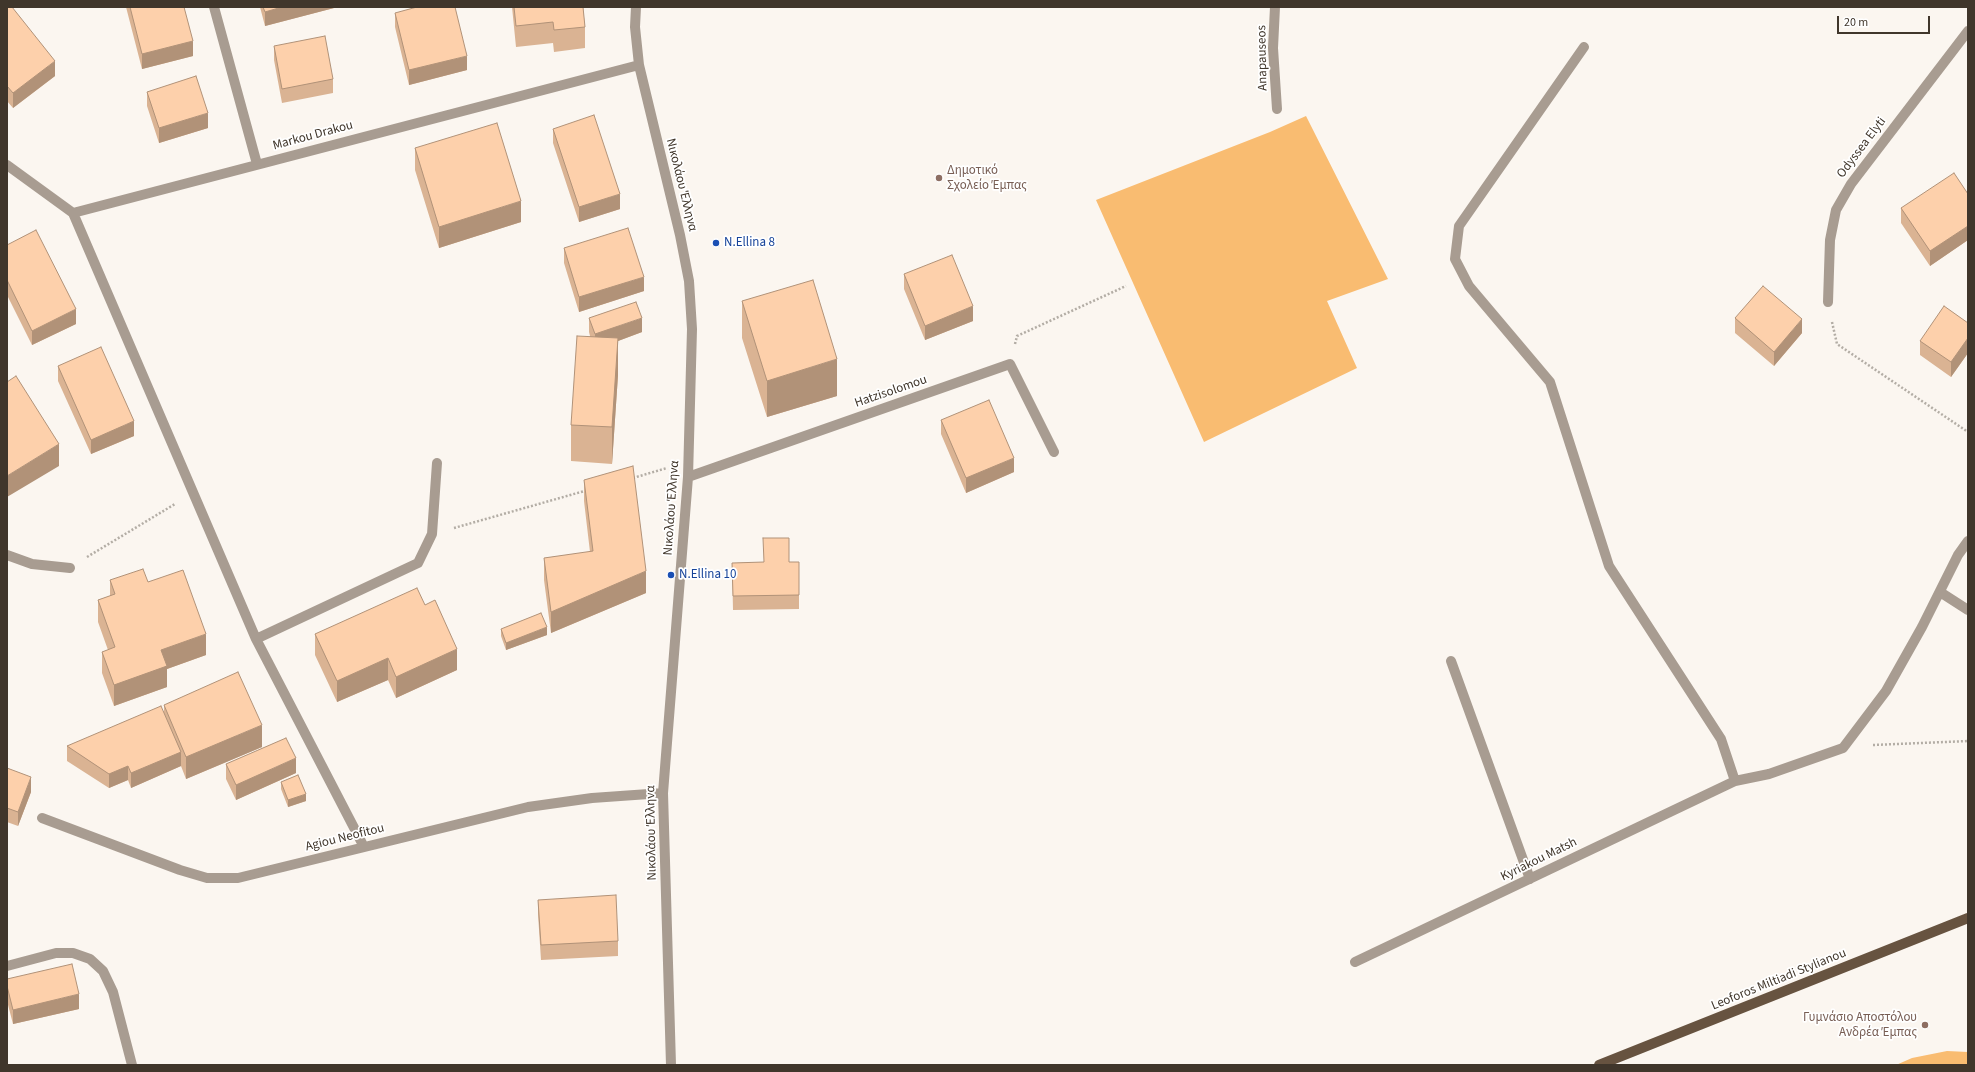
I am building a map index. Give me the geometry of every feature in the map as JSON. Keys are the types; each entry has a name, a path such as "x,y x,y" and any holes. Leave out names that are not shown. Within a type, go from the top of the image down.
{"main road":[{"name":"Leoforos Miltiadi Stylianou","path":"1599,1065 1968,918"}],"street":[{"path":"214,7 257,164"},
{"name":"Νικολάου Έλληνα","path":"636,7 635,27 639,66 680,235 689,281 692,337 688,477 662,793 671,1065"},
{"name":"Anapauseos","path":"1275,7 1273,48 1277,109"},
{"name":"Odyssea Elyti","path":"1828,302 1830,240 1836,210 1851,184 1968,31"},
{"path":"1584,47 1459,226 1455,259 1469,286 1550,382 1609,566 1722,739 1735,781"},
{"name":"Markou Drakou","path":"73,213 639,66"},
{"path":"7,166 73,213 256,639 364,847"},
{"path":"1010,364 1054,452"},
{"name":"Hatzisolomou","path":"688,477 1010,364"},
{"path":"256,639 418,562 432,534 437,463"},
{"path":"1843,748 1886,690 1922,627 1958,555 1968,541"},
{"path":"7,555 32,564 70,568"},
{"path":"1940,592 1968,610"},
{"path":"1451,661 1530,879"},
{"name":"Kyriakou Matsh","path":"1355,962 1735,781 1769,774 1843,748"},
{"name":"Agiou Neofitou","path":"42,818 180,870 207,878 238,878 528,807 592,798 662,793"},
{"path":"7,966 56,953 73,953 90,959 103,971 113,992 132,1065"}],"path":[{"path":"1010,364 1017,336 1126,286"},
{"path":"1828,302 1837,344 1968,432"},
{"path":"628,479 688,462"},
{"path":"432,534 590,490"},
{"path":"70,568 193,493"},
{"path":"1843,748 1898,742 1968,741"}],"shaded area":[{"path":"1306,116 1388,279 1327,301 1357,368 1204,442 1096,200 1270,132"},
{"path":"1947,1051 1968,1052 1968,1065 1896,1065 1912,1058"}],"building":[{"path":"7,7 12,7 55,61 13,93 7,86"},
{"path":"130,7 184,7 193,41 142,54"},
{"path":"263,7 282,7 265,12"},
{"path":"417,7 455,7 467,56 409,70 395,13"},
{"path":"514,7 583,7 585,27 554,30 553,22 516,26"},
{"path":"325,36 333,79 282,89 274,46"},
{"path":"196,76 208,113 159,128 147,92"},
{"path":"594,115 620,194 579,207 553,129"},
{"path":"497,123 521,201 439,227 415,148"},
{"path":"1954,173 1968,194 1968,226 1930,251 1901,208"},
{"path":"628,228 644,277 579,297 564,248"},
{"path":"36,230 76,309 32,331 7,280 7,245"},
{"path":"952,255 973,306 925,326 904,274"},
{"path":"813,280 837,359 767,381 742,301"},
{"path":"1763,286 1802,319 1774,352 1735,318"},
{"path":"636,302 642,318 595,334 589,318"},
{"path":"1944,306 1968,323 1968,338 1951,362 1920,341"},
{"path":"577,336 618,338 612,427 571,425"},
{"path":"101,347 134,421 91,440 58,366"},
{"path":"16,376 59,444 7,476 7,382"},
{"path":"989,400 1014,458 966,478 941,420"},
{"path":"633,466 646,571 551,612 544,558 593,551 584,480"},
{"path":"763,538 789,538 789,562 799,562 799,595 733,596 732,563 764,562"},
{"path":"143,569 148,582 183,570 206,634 161,650 167,666 114,685 102,652 115,647 98,600 115,594 110,580"},
{"path":"417,588 425,605 435,600 457,649 396,677 388,658 337,681 315,634"},
{"path":"541,613 547,627 506,643 501,629"},
{"path":"238,672 262,725 186,757 164,705"},
{"path":"161,706 181,752 131,773 128,766 109,774 67,746"},
{"path":"286,738 296,758 236,785 226,764"},
{"path":"7,768 31,777 18,812 7,808"},
{"path":"298,775 306,794 288,800 281,782"},
{"path":"616,895 618,941 541,945 538,900"},
{"path":"72,964 79,994 13,1010 7,986 7,979"}],"place":[{"name":"Δημοτικό Σχολείο Έμπας","path":"939,178"},
{"name":"N.Ellina 8","path":"716,243"},
{"name":"N.Ellina 10","path":"671,575"},
{"name":"Γυμνάσιο Αποστόλου Ανδρέα Έμπας","path":"1925,1025"}]}
